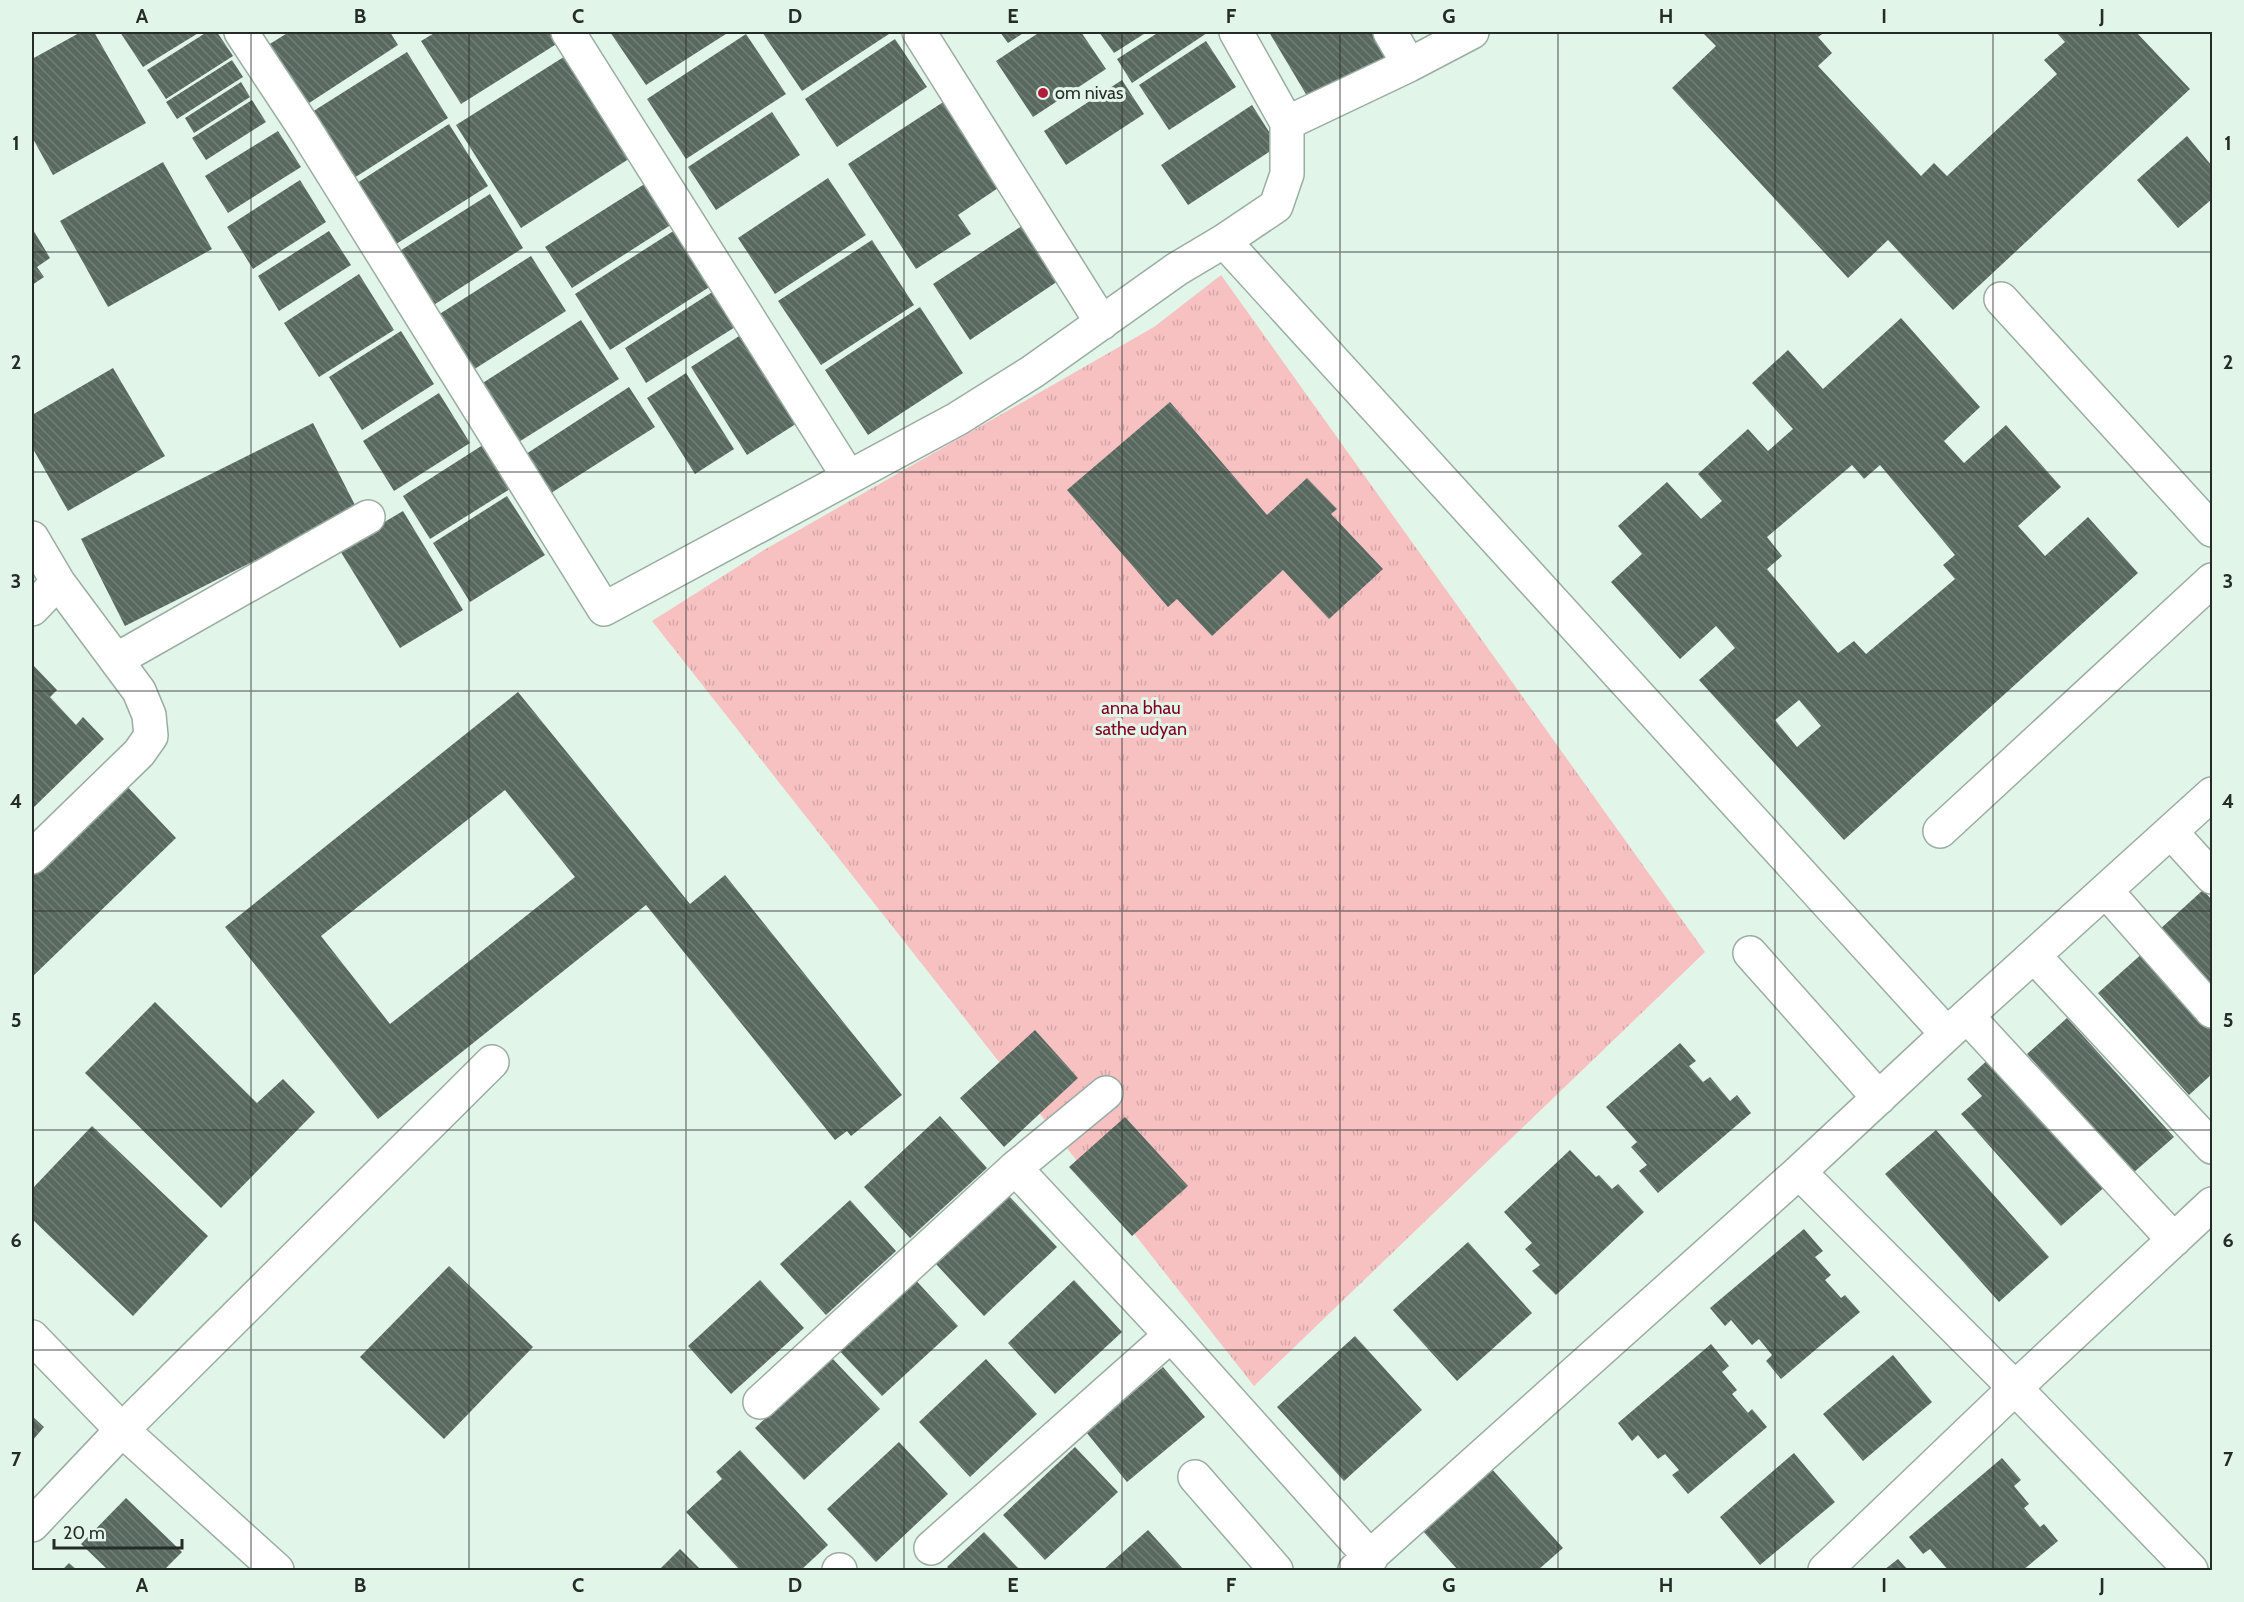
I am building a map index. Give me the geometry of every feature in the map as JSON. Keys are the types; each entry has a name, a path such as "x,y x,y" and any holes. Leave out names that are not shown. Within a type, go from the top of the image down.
{"street":[{"path":"241,32 305,129 604,609 957,419 1032,372 1177,269 1276,206 1287,174 1287,123 1236,32"},
{"path":"568,32 848,476"},
{"path":"920,32 1102,323"},
{"path":"1390,32 1409,65"},
{"path":"1287,123 1409,65 1472,32"},
{"path":"1224,241 1957,1025 2174,1240"},
{"path":"2001,299 2212,530"},
{"path":"117,660 368,517"},
{"path":"32,538 58,582 139,691 150,715 151,736 140,753 32,857"},
{"path":"1940,831 2212,580"},
{"path":"32,609 58,582"},
{"path":"1015,1168 1171,1335 1363,1564 1800,1172 1957,1025 2212,794"},
{"path":"2170,832 2212,877"},
{"path":"2106,891 2212,1011"},
{"path":"1750,953 1879,1098"},
{"path":"2034,956 2212,1147"},
{"path":"32,1525 122,1430 492,1062"},
{"path":"760,1402 1015,1168 1106,1093"},
{"path":"1800,1172 2015,1388 2191,1570"},
{"path":"1825,1570 2212,1204"},
{"path":"931,1548 1171,1335"},
{"path":"32,1337 122,1430 277,1570"},
{"path":"1195,1477 1276,1570"}],"green space":[{"name":"anna bhau sathe udyan","path":"1221,275 1705,952 1254,1386 652,621 764,550 1154,327"}],"building":[{"path":"81,32 94,32 146,123 53,175 32,137 32,59"},
{"path":"120,32 200,32 143,67"},
{"path":"207,32 217,32 233,56 166,99 147,70"},
{"path":"289,32 390,32 398,45 303,107 265,47"},
{"path":"436,32 561,32 566,38 461,104 421,41"},
{"path":"610,32 729,32 646,85"},
{"path":"762,32 892,32 802,91"},
{"path":"1000,32 1025,32 1008,43"},
{"name":"om nivas","path":"1040,32 1081,32 1106,69 1033,117 996,61"},
{"path":"1099,32 1147,32 1114,53"},
{"path":"1159,32 1207,33 1132,83 1117,59"},
{"path":"1269,32 1379,32 1395,58 1313,106"},
{"path":"1702,32 1825,32 1818,37 1832,53 1818,66 1921,176 1934,163 1947,176 2057,74 2044,60 2065,42 2056,32 2136,32 2190,89 1953,310 1888,240 1848,278 1672,88 1716,46"},
{"path":"746,34 786,94 686,159 647,99"},
{"path":"895,39 927,87 837,147 805,99"},
{"path":"1206,41 1236,87 1169,130 1139,85"},
{"path":"407,52 448,118 354,178 312,112"},
{"path":"570,53 635,155 521,228 456,125"},
{"path":"232,60 243,77 177,119 166,102"},
{"path":"1122,80 1144,114 1066,165 1044,131"},
{"path":"241,82 250,97 194,133 185,118"},
{"path":"951,97 1007,182 958,215 971,234 916,269 848,164"},
{"path":"252,100 266,122 206,160 192,138"},
{"path":"1252,105 1278,146 1188,205 1161,165"},
{"path":"772,112 800,155 716,210 688,167"},
{"path":"449,124 488,186 393,246 354,185"},
{"path":"278,131 301,167 228,213 205,176"},
{"path":"2187,136 2212,166 2212,199 2178,228 2137,180"},
{"path":"163,162 212,249 108,307 60,221"},
{"path":"654,178 680,219 572,288 545,247"},
{"path":"828,178 866,235 775,294 738,238"},
{"path":"300,180 326,222 253,269 227,227"},
{"path":"490,194 523,248 429,308 395,254"},
{"path":"1028,222 1064,277 970,340 933,284"},
{"path":"32,228 50,258 37,267 44,277 32,285"},
{"path":"675,230 711,286 610,350 575,294"},
{"path":"329,231 351,265 279,311 258,276"},
{"path":"872,240 914,305 821,365 778,301"},
{"path":"531,256 566,311 473,370 438,315"},
{"path":"359,274 394,330 319,377 284,323"},
{"path":"717,289 740,324 646,383 625,348"},
{"path":"920,307 963,373 868,435 825,370"},
{"path":"1901,318 1980,407 1944,441 1964,463 2006,425 2061,487 2018,526 2045,556 2088,517 2138,573 1844,840 1699,680 1735,648 1716,626 1680,659 1611,582 1642,554 1618,526 1667,482 1701,519 1722,501 1698,474 1748,429 1768,451 1793,429 1752,383 1788,350 1823,389","holes":["1852,465 1864,479 1880,465 1955,555 1943,565 1955,579 1866,654 1854,641 1838,653 1767,569 1782,556 1767,537","1799,700 1821,726 1797,747 1775,720"]},
{"path":"581,320 619,379 514,445 478,386"},
{"path":"401,331 434,384 362,430 329,377"},
{"path":"747,331 802,420 747,455 691,367"},
{"path":"113,368 165,456 68,511 32,447 32,415"},
{"path":"686,373 734,449 695,474 647,398"},
{"path":"629,387 655,427 548,495 523,456"},
{"path":"439,393 470,443 394,491 363,441"},
{"path":"1170,402 1267,515 1307,478 1337,509 1331,514 1383,569 1329,619 1283,570 1212,636 1177,599 1168,607 1067,490"},
{"path":"313,423 357,509 125,626 81,539"},
{"path":"486,443 513,487 430,539 403,496"},
{"path":"507,496 545,555 470,602 433,543"},
{"path":"403,511 463,610 400,648 339,549"},
{"path":"32,664 57,690 50,697 76,725 83,717 104,739 32,809"},
{"path":"518,692 690,904 725,875 902,1095 851,1136 847,1131 835,1140 646,905 378,1119 225,927","holes":["505,790 575,877 390,1024 321,936"]},
{"path":"122,781 176,838 32,977 32,867"},
{"path":"2203,890 2212,900 2212,990 2159,930"},
{"path":"2144,952 2212,1028 2212,1074 2189,1095 2098,993"},
{"path":"155,1002 257,1103 283,1079 315,1112 221,1208 85,1073"},
{"path":"2067,1018 2174,1137 2133,1173 2027,1054"},
{"path":"1035,1030 1078,1078 1004,1147 960,1098"},
{"path":"1680,1043 1696,1061 1689,1066 1703,1082 1710,1077 1730,1101 1737,1095 1751,1113 1658,1193 1639,1171 1647,1165 1631,1147 1637,1142 1606,1107"},
{"path":"1993,1055 2108,1184 2061,1226 1961,1114 1982,1096 1967,1079"},
{"path":"940,1116 987,1168 910,1238 864,1187"},
{"path":"1125,1117 1188,1186 1132,1236 1069,1167"},
{"path":"92,1126 208,1236 133,1316 32,1219 32,1189"},
{"path":"1936,1130 2049,1257 1999,1302 1885,1174"},
{"path":"1570,1150 1596,1177 1599,1175 1612,1189 1618,1184 1644,1212 1556,1295 1532,1271 1540,1265 1525,1249 1532,1243 1504,1212"},
{"path":"1008,1195 1057,1247 984,1316 936,1264"},
{"path":"850,1200 896,1251 826,1315 780,1264"},
{"path":"1804,1229 1823,1251 1815,1257 1831,1275 1825,1280 1841,1298 1845,1295 1860,1312 1781,1379 1766,1361 1772,1355 1759,1339 1752,1345 1731,1320 1725,1326 1710,1308"},
{"path":"1468,1242 1532,1313 1457,1381 1393,1310"},
{"path":"449,1266 533,1347 444,1439 360,1357"},
{"path":"910,1274 958,1326 882,1396 834,1345"},
{"path":"760,1280 804,1328 731,1394 688,1346"},
{"path":"1074,1280 1122,1332 1055,1394 1008,1343"},
{"path":"1355,1336 1422,1410 1344,1481 1277,1407"},
{"path":"1711,1344 1729,1366 1722,1372 1737,1390 1732,1394 1748,1413 1752,1409 1767,1427 1688,1494 1672,1475 1679,1470 1665,1454 1658,1459 1638,1435 1632,1441 1618,1423"},
{"path":"1893,1355 1932,1402 1863,1461 1823,1414"},
{"path":"831,1357 880,1409 804,1480 755,1428"},
{"path":"986,1359 1037,1414 970,1477 919,1422"},
{"path":"1163,1367 1205,1417 1127,1482 1086,1432"},
{"path":"32,1416 44,1427 32,1441"},
{"path":"899,1442 948,1494 876,1562 827,1509"},
{"path":"1075,1447 1118,1492 1045,1560 1003,1515"},
{"path":"740,1450 828,1545 801,1570 740,1570 686,1512 722,1479 716,1472"},
{"path":"1794,1453 1835,1502 1760,1565 1720,1517"},
{"path":"2002,1458 2021,1480 2014,1486 2029,1504 2024,1508 2040,1527 2044,1524 2058,1541 2023,1570 1959,1570 1957,1568 1948,1570 1930,1549 1923,1554 1909,1537"},
{"path":"1490,1467 1563,1548 1538,1570 1458,1570 1421,1529"},
{"path":"126,1498 182,1552 164,1570 108,1570 81,1544"},
{"path":"1148,1530 1184,1570 1103,1570"},
{"path":"984,1532 1020,1570 950,1570 947,1567"},
{"path":"680,1549 701,1570 659,1570"},
{"path":"1898,1559 1908,1570 1884,1570"},
{"path":"69,1563 77,1570 62,1570"}],"place":[{"name":"om nivas","path":"1043,93"}]}
